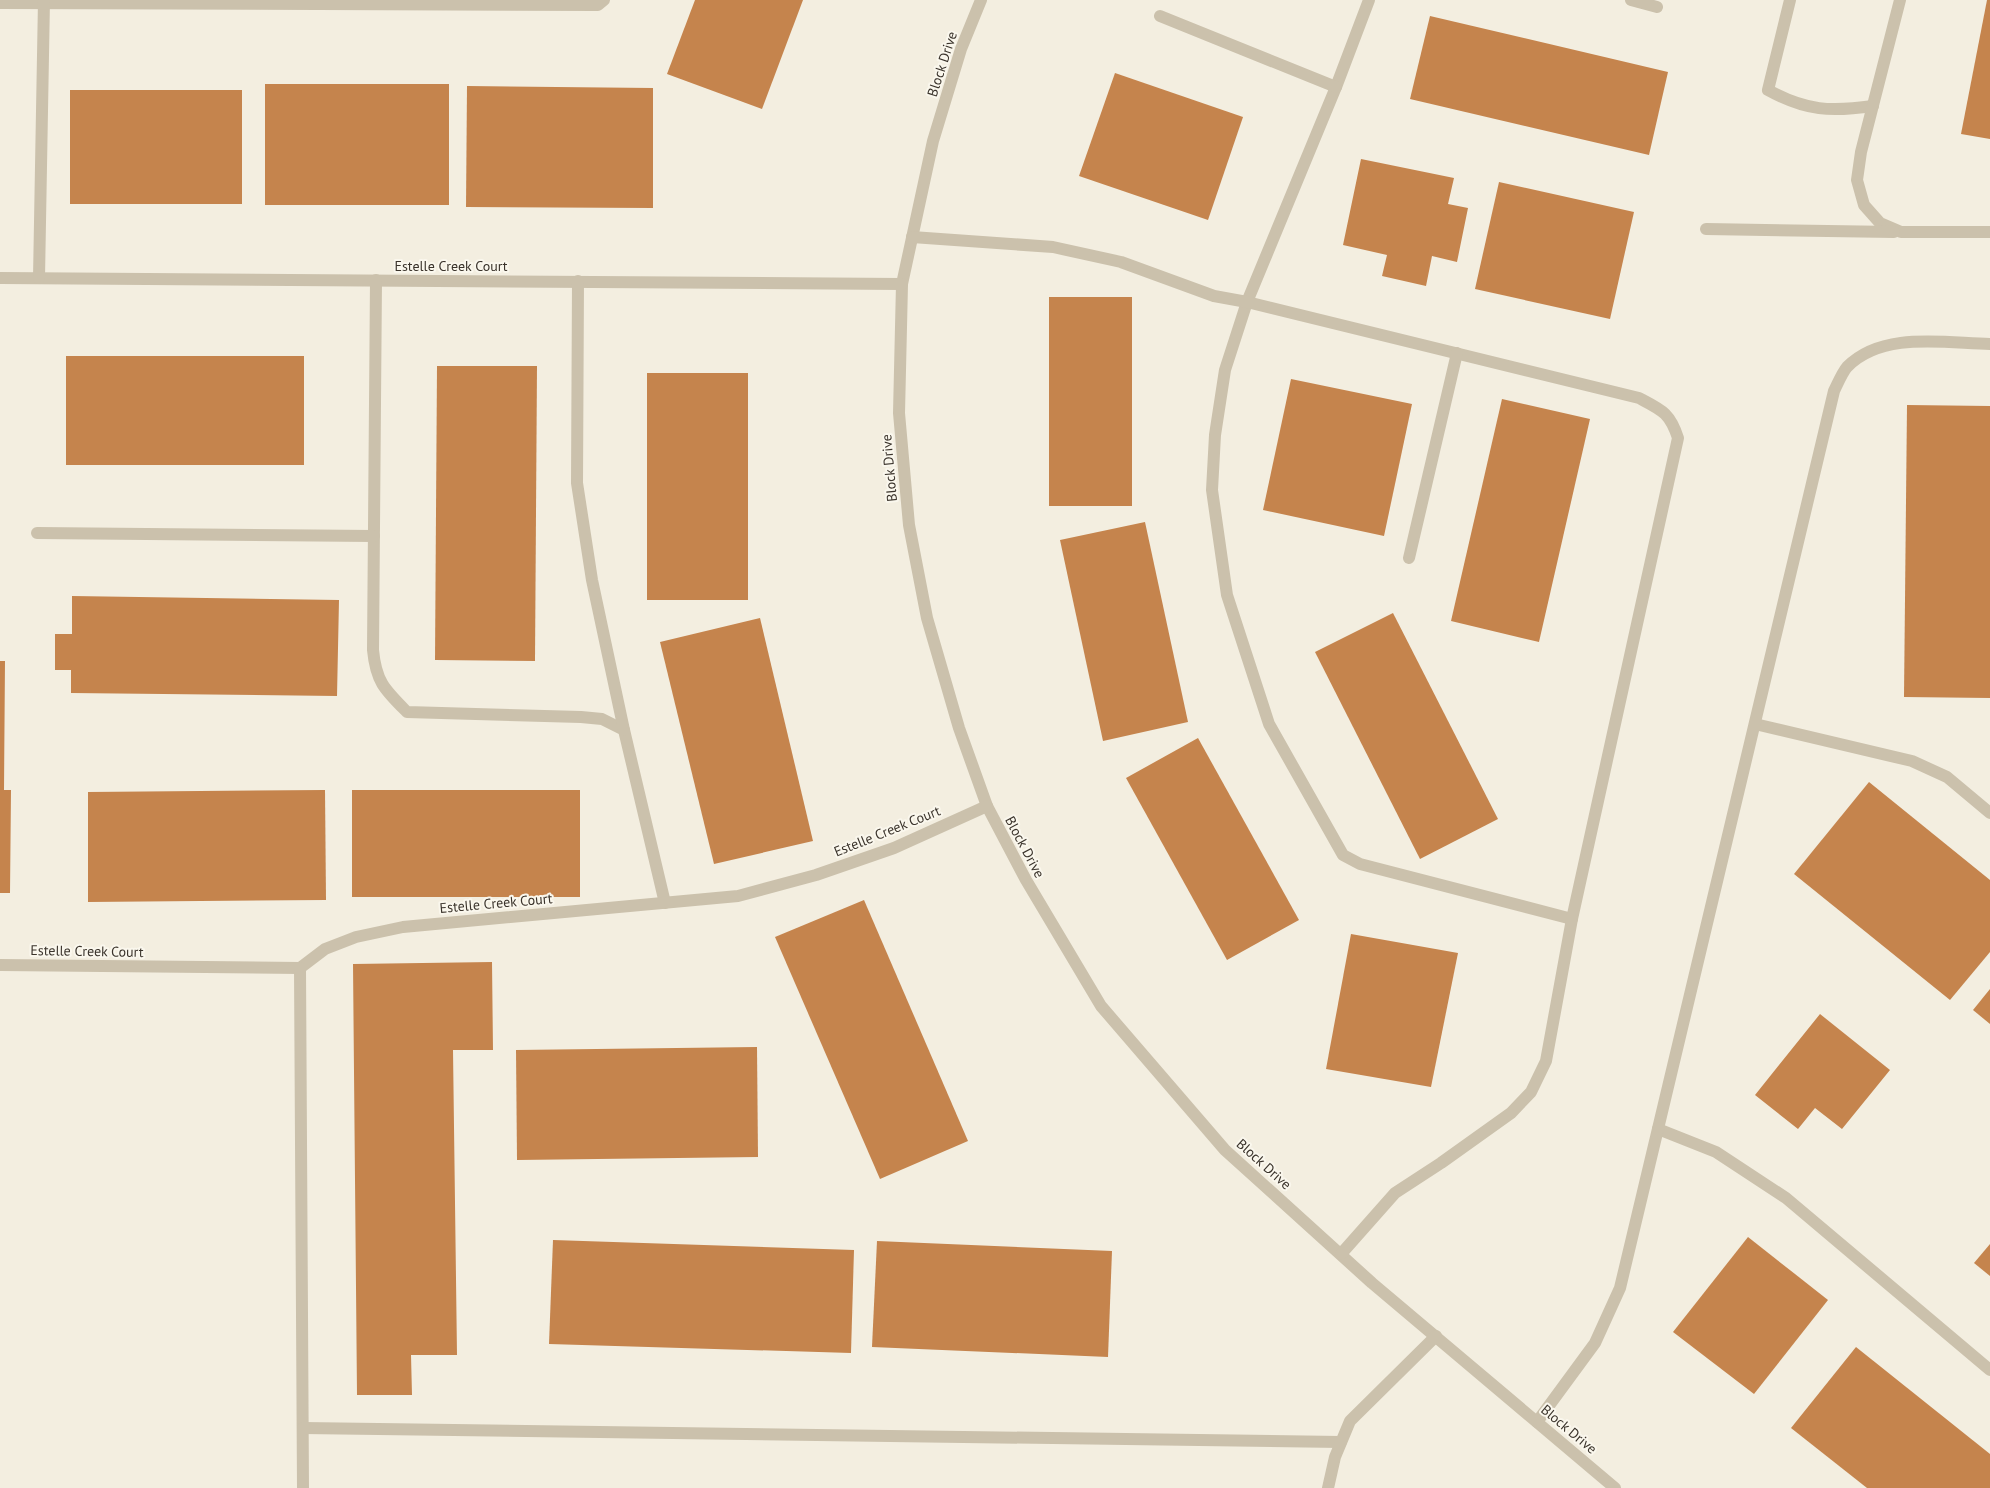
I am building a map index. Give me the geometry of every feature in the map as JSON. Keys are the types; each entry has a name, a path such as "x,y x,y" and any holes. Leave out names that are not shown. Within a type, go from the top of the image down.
{"street":[{"path":"0,2 598,5 604,0"},
{"name":"Block Drive","path":"981,0 962,49 933,141 902,284 899,413 909,525 927,618 959,728 987,806 1026,880 1101,1006 1226,1150 1341,1254 1616,1488"},
{"path":"1369,0 1336,87 1247,302 1226,370 1215,435 1212,490 1227,595 1269,724 1343,855 1360,864 1572,919"},
{"path":"1631,0 1657,7"},
{"path":"1790,0 1768,90 1809,108 1838,111 1873,106"},
{"path":"1900,0 1873,106 1857,180 1864,205 1880,223 1901,232"},
{"path":"39,278 44,1"},
{"path":"1160,16 1336,87"},
{"path":"1706,229 1990,232"},
{"path":"912,237 1053,247 1121,262 1214,296 1247,302 1639,398 1662,410 1672,420 1678,438 1572,919 1546,1061 1530,1092 1511,1113 1441,1164 1395,1193 1341,1254"},
{"name":"Estelle Creek Court","path":"0,278 902,284"},
{"path":"376,280 375,665 382,685 407,712 581,716 602,719 624,730"},
{"path":"578,282 577,483 592,580 624,730 665,902"},
{"path":"1537,1422 1596,1343 1620,1288 1834,391 1846,368 1864,354 1899,342 1990,344"},
{"path":"1408,558 1457,353"},
{"path":"37,532 374,536"},
{"path":"1755,724 1912,761 1947,777 1990,813"},
{"name":"Estelle Creek Court","path":"0,965 300,968 325,949 356,937 404,927 738,896 816,875 894,848 987,806"},
{"path":"300,968 303,1488"},
{"path":"1658,1129 1716,1152 1786,1198 1990,1370"},
{"path":"1328,1488 1341,1442 1350,1421 1436,1336"},
{"path":"302,1428 1341,1442"}],"building":[{"path":"695,0 803,0 762,109 667,74"},
{"path":"1987,0 1990,0 1990,139 1961,134"},
{"path":"1430,16 1668,72 1649,155 1410,99"},
{"path":"1115,73 1243,117 1208,220 1079,176"},
{"path":"265,84 449,84 449,205 265,205"},
{"path":"467,86 653,88 653,208 466,207"},
{"path":"70,90 242,90 242,204 70,204"},
{"path":"1361,159 1454,178 1448,204 1468,208 1457,262 1432,256 1426,286 1382,276 1387,255 1343,245"},
{"path":"1499,182 1634,212 1610,319 1475,289"},
{"path":"1049,297 1132,297 1132,506 1049,506"},
{"path":"66,356 304,356 304,465 66,465"},
{"path":"437,366 537,366 535,661 435,660"},
{"path":"647,373 748,373 748,600 647,600"},
{"path":"1291,379 1412,404 1384,536 1263,510"},
{"path":"1502,399 1590,419 1539,642 1451,621"},
{"path":"1907,405 1990,406 1990,698 1904,697"},
{"path":"1145,522 1188,722 1103,741 1060,540"},
{"path":"72,596 339,600 337,696 71,693 71,670 55,670 55,634 72,634"},
{"path":"1393,613 1498,819 1420,859 1315,652"},
{"path":"760,618 813,841 714,864 660,642"},
{"path":"0,661 5,661 4,790 11,790 10,893 0,893"},
{"path":"1198,738 1299,920 1227,960 1126,778"},
{"path":"1869,782 1990,880 1990,952 1950,1000 1794,874"},
{"path":"325,790 326,900 88,902 88,792"},
{"path":"352,790 580,790 580,897 352,897"},
{"path":"864,900 968,1141 880,1179 775,937"},
{"path":"1351,934 1458,953 1431,1087 1326,1069"},
{"path":"492,962 493,1050 453,1050 457,1355 411,1355 412,1395 357,1395 353,964"},
{"path":"1990,989 1990,1024 1973,1010"},
{"path":"1820,1014 1890,1070 1842,1129 1815,1108 1798,1129 1755,1095"},
{"path":"757,1047 758,1157 517,1160 516,1050"},
{"path":"1748,1237 1828,1300 1754,1394 1673,1332"},
{"path":"553,1240 854,1250 851,1353 549,1344"},
{"path":"877,1241 1112,1251 1108,1357 872,1347"},
{"path":"1990,1244 1990,1276 1974,1263"},
{"path":"1856,1347 1990,1454 1990,1488 1867,1488 1791,1428"}]}
